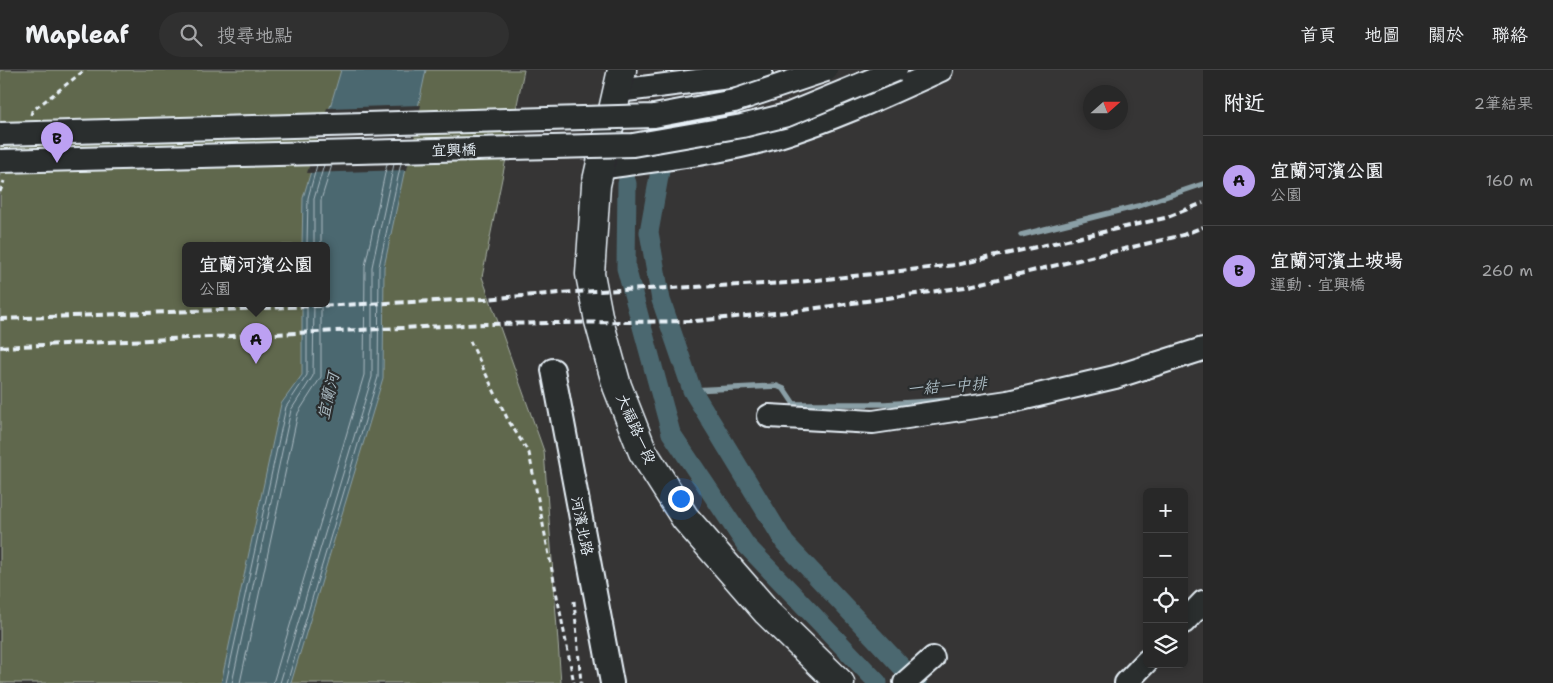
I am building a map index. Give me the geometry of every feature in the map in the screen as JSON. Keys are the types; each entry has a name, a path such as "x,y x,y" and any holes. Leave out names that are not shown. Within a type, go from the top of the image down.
{"main road":[{"name":"大福路一段","path":"620,81 596,185 590,274 599,321 617,386 644,452 686,518 767,612 840,683"}],"street":[{"path":"620,81 737,76 761,70"},
{"path":"770,70 762,75 754,88 752,103 756,117 765,129 779,136"},
{"name":"宜興橋","path":"0,134 654,116 734,101 826,70"},
{"name":"宜興橋","path":"0,161 633,145 742,126 787,115 896,70"},
{"path":"600,168 726,150 779,136 856,108 941,70"},
{"path":"769,416 873,422 1008,402 1115,377 1203,348"},
{"name":"河濱北路","path":"553,370 612,683"},
{"path":"1188,618 1203,602"},
{"path":"905,683 933,658"},
{"path":"1126,683 1143,665"}],"path":[{"path":"470,341 508,420 529,453 574,683"}],"green space":[{"path":"0,70 524,70 482,277 544,451 561,683 0,683"}],"water":[{"name":"宜蘭河","path":"341,70 426,70 384,267 383,378 291,683 221,683 281,404 302,375 302,307 330,307 330,242 302,242 303,198"}],"pier":[{"path":"421,105 407,170 307,173 327,108"}],"waterway":[{"path":"660,171 649,232 661,300 692,390 785,543 917,683"},
{"path":"627,183 626,268 671,433 746,545 878,683"},
{"path":"1021,235 1138,206 1203,184"},
{"name":"一結一中排","path":"692,390 777,386 784,389 794,404 885,404 949,400"}],"railway":[{"path":"330,305 484,299 573,292 789,283 956,265 1165,218 1203,203"},
{"path":"0,347 486,324 695,321 796,311 965,287 1183,235 1203,227"},
{"path":"0,319 290,307"}],"place":[{"name":"宜蘭河濱土坡場","path":"57,163"},
{"name":"宜蘭河濱公園","path":"256,364"}]}
